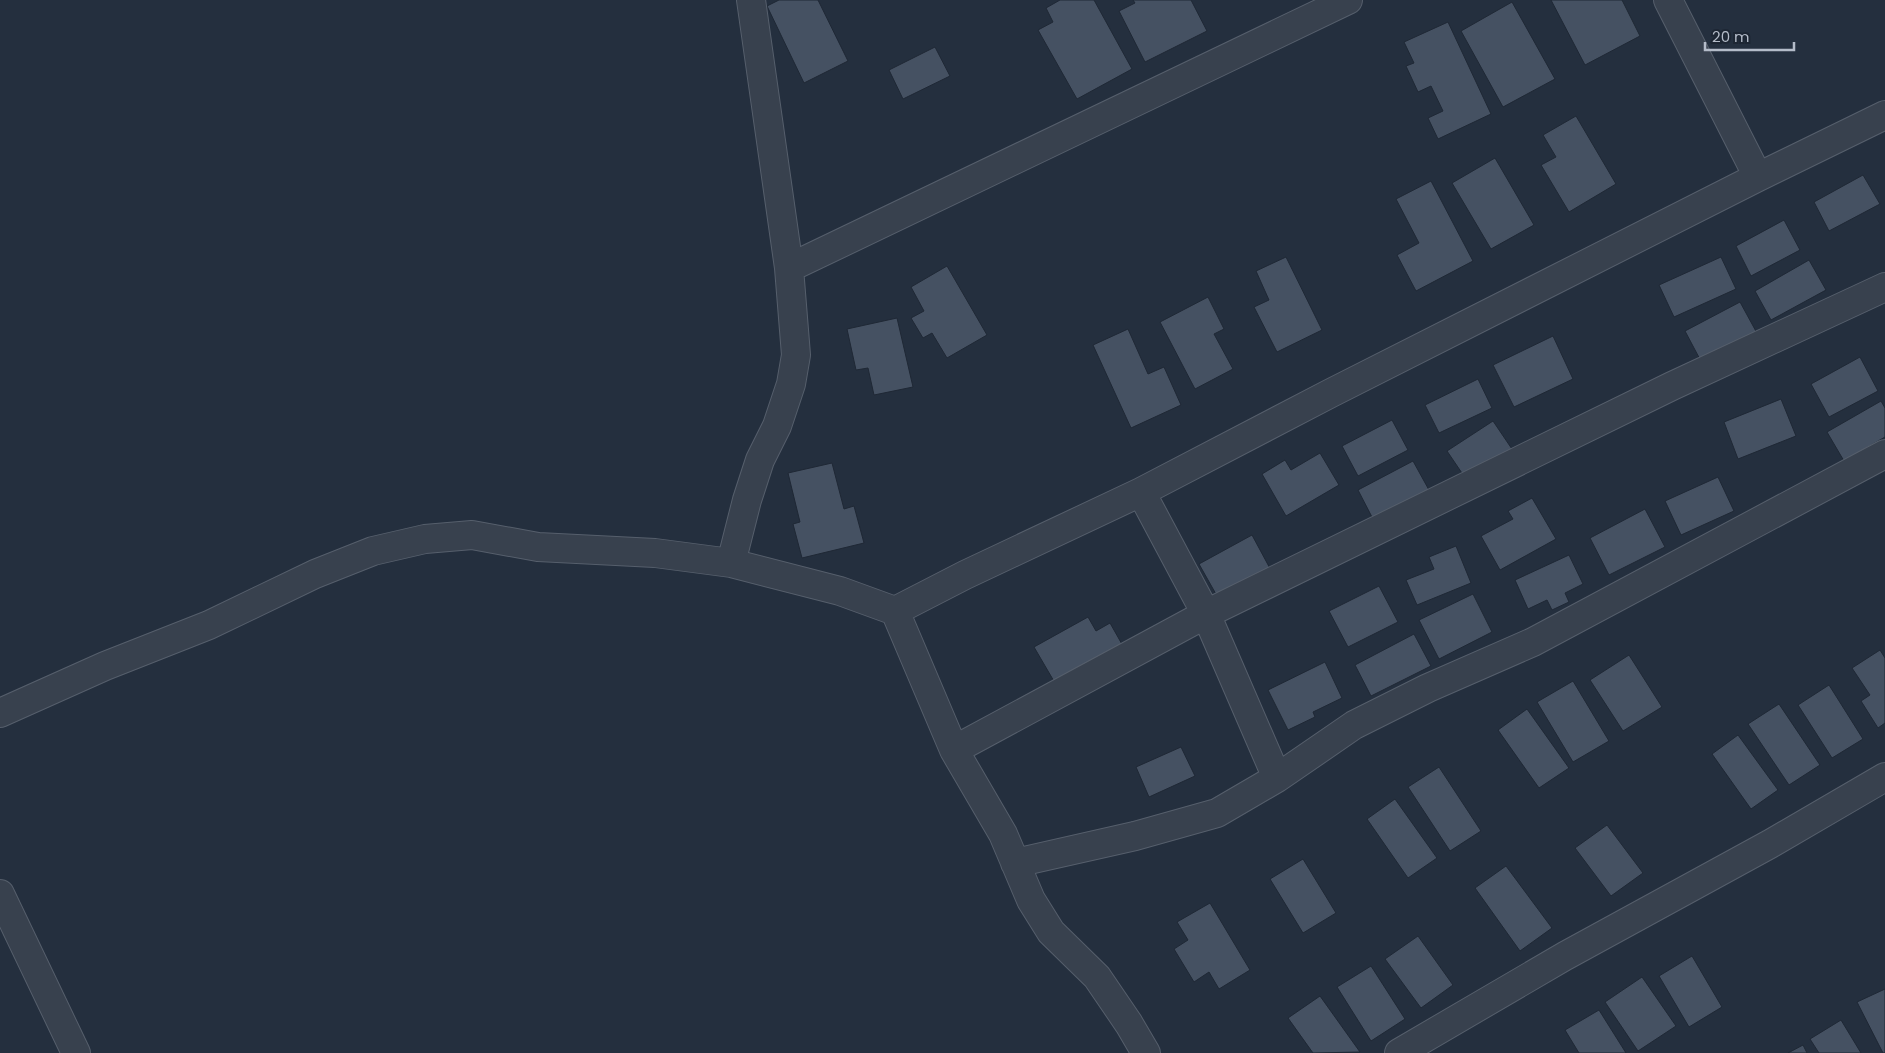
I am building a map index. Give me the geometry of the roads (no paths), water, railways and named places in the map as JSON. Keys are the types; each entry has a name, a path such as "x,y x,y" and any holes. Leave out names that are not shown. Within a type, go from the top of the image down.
{"street":[{"path":"731,563 747,500 760,460 777,426 791,384 796,355 789,268 751,0"},
{"path":"789,268 1348,0"},
{"path":"1668,0 1758,177"},
{"path":"895,611 965,575 1141,492 1331,393 1758,177 1885,115"},
{"path":"954,750 1206,614 1663,390 1885,287"},
{"path":"1015,863 1135,836 1217,812 1277,778 1354,725 1428,688 1533,642 1885,454"},
{"path":"1141,492 1206,614 1277,778"},
{"path":"0,713 105,666 209,625 315,574 373,551 425,539 472,535 538,547 655,553 731,563 840,591 895,611 954,750 1003,834 1031,900 1051,932 1097,977 1146,1053"},
{"path":"1400,1053 1565,956 1770,844 1885,777"},
{"path":"0,894 76,1053"}]}
